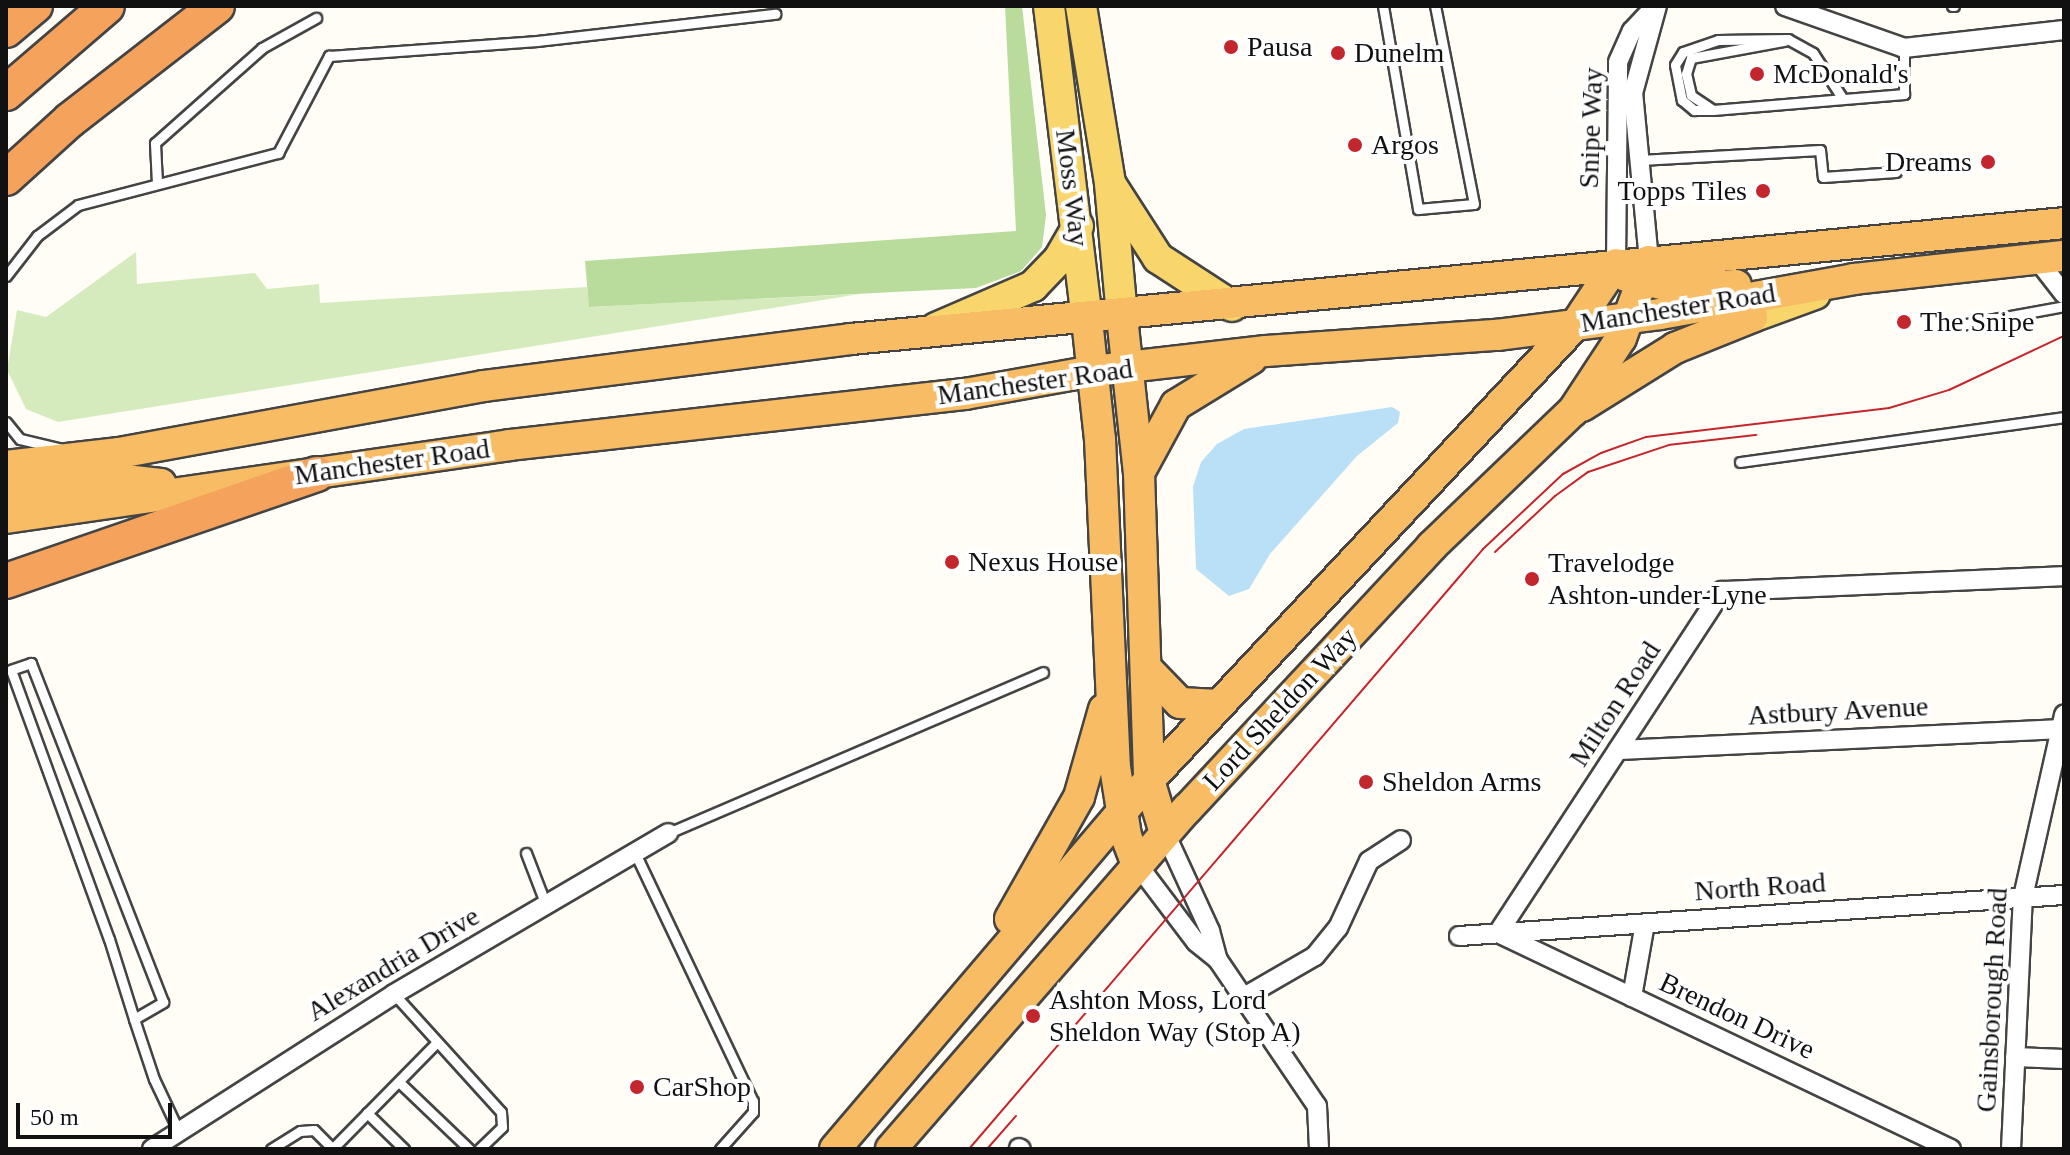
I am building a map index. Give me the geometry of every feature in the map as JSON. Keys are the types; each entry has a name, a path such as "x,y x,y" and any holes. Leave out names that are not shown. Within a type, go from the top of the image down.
{"highway":[{"path":"6,30 35,6"},
{"path":"6,93 107,6"},
{"path":"6,178 70,120 217,6"},
{"name":"Manchester Road","path":"6,466 92,456 484,386 930,331 1122,317 1616,264 1645,272 2064,223"},
{"name":"Manchester Road","path":"6,518 194,488 317,474 510,445 965,394 1093,371 1266,351 1576,324 1854,279 2050,257"},
{"name":"Lord Sheldon Way","path":"835,1149 960,999 1124,823 1149,780 1576,324 1616,264"},
{"path":"1645,272 1678,288 1854,279"},
{"name":"Lord Sheldon Way","path":"891,1149 1165,833 1432,546 1573,411 1630,317 1645,272"},
{"path":"1122,317 1139,473 1149,780 1165,833"},
{"path":"1573,411 1675,348 1752,317"},
{"name":"Moss Way","path":"1087,320 1093,371"},
{"path":"1139,473 1176,405 1266,351"},
{"path":"1093,371 1111,684 1124,823 1137,864"},
{"path":"6,581 317,474"},
{"path":"6,490 30,492 116,479 194,488"},
{"path":"1147,669 1180,703 1219,705"},
{"path":"960,999 1055,846 1079,797 1111,684"},
{"path":"1124,823 1145,825 1165,833"}],"main road":[{"name":"Moss Way","path":"1049,6 1087,320"},
{"name":"Moss Way","path":"1081,6 1110,184 1122,317"},
{"path":"1110,184 1158,258 1232,306"},
{"path":"930,331 1033,286 1059,259 1078,226"},
{"path":"1752,317 1854,279"}],"street":[{"name":"Snipe Way","path":"1645,272 1640,160 1633,93 1656,6"},
{"name":"Snipe Way","path":"1616,264 1618,62 1632,31 1656,6"},
{"path":"1785,6 1904,48 2064,30"},
{"path":"2050,257 2064,294"},
{"name":"Milton Road","path":"1498,933 1722,591 2064,576"},
{"name":"Astbury Avenue","path":"1618,750 2063,724"},
{"name":"Gainsborough Road","path":"2011,1149 2023,897 2063,724"},
{"name":"Alexandria Drive","path":"152,1149 394,994 668,833"},
{"path":"1165,833 1218,960 1317,1106 1319,1149"},
{"path":"1244,997 1315,956 1338,928 1369,861 1401,840"},
{"path":"1137,864 1196,942 1218,960"},
{"name":"North Road","path":"1459,936 2064,895"},
{"path":"1632,997 1645,923"},
{"name":"Brendon Drive","path":"1498,933 1951,1149"},
{"path":"2015,1057 2064,1059"}],"lane":[{"path":"1383,6 1418,209 1474,204 1435,6"},
{"path":"6,276 37,236 78,205 278,153 329,56 537,41 775,14"},
{"path":"157,183 155,143 262,48 316,18"},
{"path":"1841,96 1813,53 1788,39 1718,40 1683,52 1674,79 1682,100 1694,110 1841,96 1904,94 1904,48"},
{"path":"1640,160 1820,150 1823,177 1896,172"},
{"path":"1950,327 2064,306"},
{"path":"1740,462 2064,417"},
{"path":"6,422 20,439 92,456"},
{"path":"134,1019 163,1002 31,663 11,670 134,1019 179,1132"},
{"path":"668,833 1043,672"},
{"path":"526,853 546,905"},
{"path":"635,853 753,1101 753,1112 720,1149"},
{"path":"394,994 505,1119 479,1149"},
{"path":"271,1149 300,1131 314,1130 333,1148 437,1042"},
{"path":"399,1082 469,1149"},
{"path":"367,1113 404,1149"}],"green space":[{"path":"1005,6 1022,6 1046,215 1042,247 1021,271 976,288 589,307 585,261 1016,231"},
{"path":"136,252 137,284 255,273 267,289 319,284 320,303 587,287 590,307 860,294 58,422 26,409 7,370 17,310 46,317"}],"water":[{"path":"1392,407 1400,412 1398,423 1357,456 1270,554 1249,589 1229,596 1196,569 1193,487 1201,462 1217,444 1244,429"}],"tram line":[{"path":"969,1149 1483,549 1563,474 1601,453 1646,437 1889,408 1949,390 2064,336"},
{"path":"1495,552 1555,496 1588,472 1669,445 1756,435"},
{"path":"987,1149 1016,1116"}],"place":[{"name":"Pausa","path":"1231,47"},
{"name":"Dunelm","path":"1338,53"},
{"name":"McDonald's","path":"1757,74"},
{"name":"Argos","path":"1355,145"},
{"name":"Dreams","path":"1988,162"},
{"name":"Topps Tiles","path":"1763,191"},
{"name":"The Snipe","path":"1904,322"},
{"name":"Nexus House","path":"952,562"},
{"name":"Travelodge Ashton-under-Lyne","path":"1532,579"},
{"name":"Sheldon Arms","path":"1366,782"},
{"name":"Ashton Moss, Lord Sheldon Way (Stop A)","path":"1033,1016"},
{"name":"CarShop","path":"637,1087"}]}
